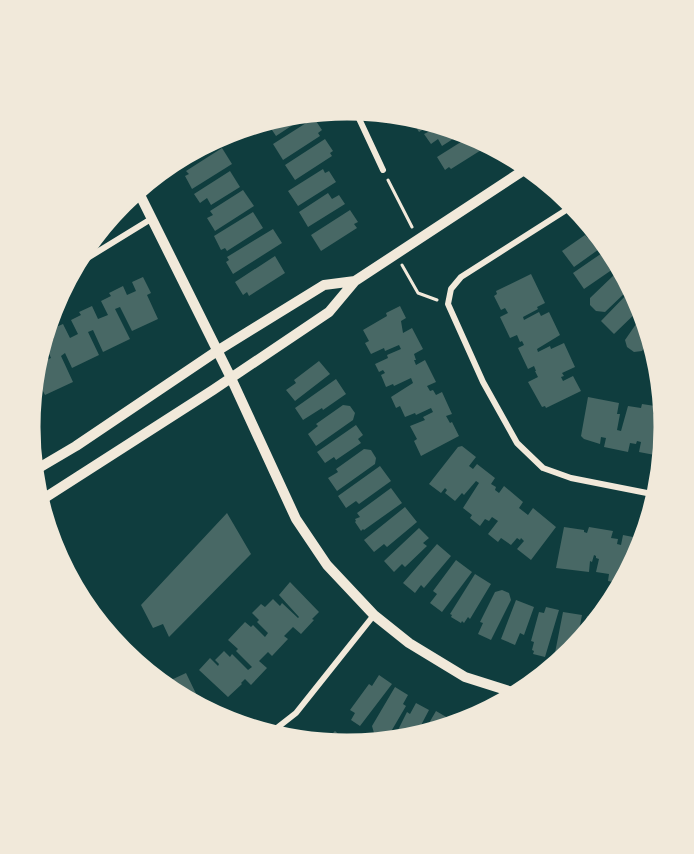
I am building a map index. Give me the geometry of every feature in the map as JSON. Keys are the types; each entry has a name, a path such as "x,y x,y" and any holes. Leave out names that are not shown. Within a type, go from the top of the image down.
{"street":[{"path":"359,120 383,170"},
{"path":"47,496 329,312 355,281 520,173"},
{"path":"141,198 231,378 296,519 327,566 374,615 410,644 465,677 507,690"},
{"path":"566,210 461,277 451,289 448,304 483,382 517,443 543,468 572,478 648,493"},
{"path":"91,256 151,219"},
{"path":"42,466 76,446 217,351 324,285 355,281"},
{"path":"278,727 296,713 374,615"}],"path":[{"path":"383,170 419,239"},
{"path":"396,254 418,293 448,304"}],"building":[{"path":"316,121 322,130 318,133 320,136 283,160 273,144 308,122"},
{"path":"295,124 276,136 271,128"},
{"path":"431,130 454,138 442,146 438,139 431,144 424,134"},
{"path":"325,139 333,151 330,153 332,156 295,180 285,165"},
{"path":"462,141 481,150 451,169 449,167 445,170 437,157"},
{"path":"222,148 232,164 192,189 185,176 189,174 186,171"},
{"path":"323,169 325,173 329,171 336,182 298,206 288,191"},
{"path":"230,171 240,187 211,205 207,198 200,203 194,194"},
{"path":"243,190 254,206 215,231 207,218 213,215 210,211"},
{"path":"328,193 332,199 339,195 345,204 308,227 299,212"},
{"path":"350,210 358,222 354,224 357,228 321,251 311,235"},
{"path":"253,212 263,228 227,251 225,248 221,250 214,236"},
{"path":"273,229 282,243 233,274 226,262 229,260 227,257"},
{"path":"585,235 598,250 574,267 562,251"},
{"path":"601,254 612,270 584,289 573,273"},
{"path":"275,256 285,273 249,296 247,292 243,295 235,282"},
{"path":"531,274 545,303 523,317 524,320 539,312 541,316 549,312 560,335 537,349 538,352 564,343 575,367 562,373 564,376 561,377 563,381 573,376 581,391 546,408 542,407 528,382 538,377 534,366 528,369 518,348 524,345 517,335 510,338 500,317 508,313 505,308 501,310 494,296 497,294 496,291"},
{"path":"615,274 624,294 605,312 596,311 590,305 590,298"},
{"path":"143,277 151,293 147,295 158,319 132,331 120,307 115,309 130,339 103,352 93,330 88,332 99,355 72,368 65,353 61,356 73,382 45,395 42,389 45,367 46,360 51,358 48,352 51,341 54,339 52,336 55,327 63,324 70,338 78,334 71,320 81,315 79,312 92,306 98,319 108,315 101,301 111,296 109,293 123,286 127,295 136,291 132,282"},
{"path":"625,296 634,315 614,334 601,321"},
{"path":"400,306 406,318 401,321 403,333 412,328 423,349 414,354 416,365 425,360 436,382 427,386 436,395 442,392 452,414 446,416 459,436 421,456 414,441 417,439 410,426 425,420 423,417 433,412 431,408 405,417 400,406 396,408 391,397 413,383 411,378 386,387 381,375 385,373 383,370 379,372 375,364 401,349 399,345 371,354 365,343 369,341 363,330"},
{"path":"637,323 645,346 642,351 634,352 627,347 625,340"},
{"path":"319,361 330,374 295,401 286,390 296,383 294,380"},
{"path":"336,379 346,394 303,420 295,408"},
{"path":"588,397 619,403 617,414 620,414 617,430 621,431 628,406 641,408 642,404 654,406 653,455 639,452 641,442 630,443 628,452 604,447 606,438 601,437 600,444 581,436"},
{"path":"343,405 350,406 355,413 353,420 316,446 308,434 318,426 316,424"},
{"path":"356,425 363,435 358,439 361,443 336,460 334,457 325,463 317,452"},
{"path":"462,446 476,457 469,466 473,469 477,464 495,478 491,484 496,487 495,490 499,493 504,486 523,502 519,508 528,515 533,508 556,527 531,560 517,549 524,541 521,538 520,540 517,538 511,545 501,538 498,542 488,534 498,521 492,517 489,521 485,519 480,526 463,508 479,483 476,481 464,495 462,493 455,501 445,493 447,490 445,488 441,493 429,484 458,447"},
{"path":"364,449 371,450 376,458 375,464 337,491 328,478 338,472 336,469"},
{"path":"380,466 391,481 359,504 356,501 346,508 338,496"},
{"path":"391,488 402,503 361,531 355,522 355,519 360,517 357,513"},
{"path":"405,507 417,522 387,547 384,544 374,552 364,540"},
{"path":"227,513 251,554 169,637 163,624 153,628 141,605"},
{"path":"564,527 584,530 587,533 589,527 613,531 611,538 618,539 617,544 621,545 623,535 635,537 613,582 608,581 609,574 596,572 599,559 594,555 592,562 590,561 589,572 556,568"},
{"path":"419,528 429,538 423,543 427,546 405,567 402,564 394,572 384,561"},
{"path":"437,544 451,556 424,588 421,585 415,593 403,583"},
{"path":"456,560 472,572 442,612 430,603 437,594 433,591"},
{"path":"475,574 491,584 470,619 468,617 464,623 462,621 461,623 450,614"},
{"path":"290,582 319,612 301,634 293,627 284,636 288,639 272,656 268,652 259,661 267,668 251,685 245,679 228,697 199,670 210,658 218,666 215,660 224,651 230,657 232,654 248,670 252,667 228,640 245,622 251,627 253,625 265,637 268,633 252,613 261,604 265,607 273,599 280,606 282,603 298,618 279,595"},
{"path":"502,590 509,593 511,600 491,640 478,634 483,623 480,622 495,592"},
{"path":"516,600 534,607 524,635 520,633 515,645 501,639"},
{"path":"546,607 559,610 545,657 533,654 534,642 531,641 539,612 544,613"},
{"path":"563,612 582,615 579,630 555,655"},
{"path":"186,673 197,696 193,694 172,680"},
{"path":"379,675 392,684 360,726 351,720 355,713 350,710 369,684 372,686"},
{"path":"395,687 408,695 403,704 406,706 391,731 374,733 372,726"},
{"path":"416,703 429,710 420,726 398,730 407,712 410,714"},
{"path":"436,711 448,718 446,719 428,725"}]}
